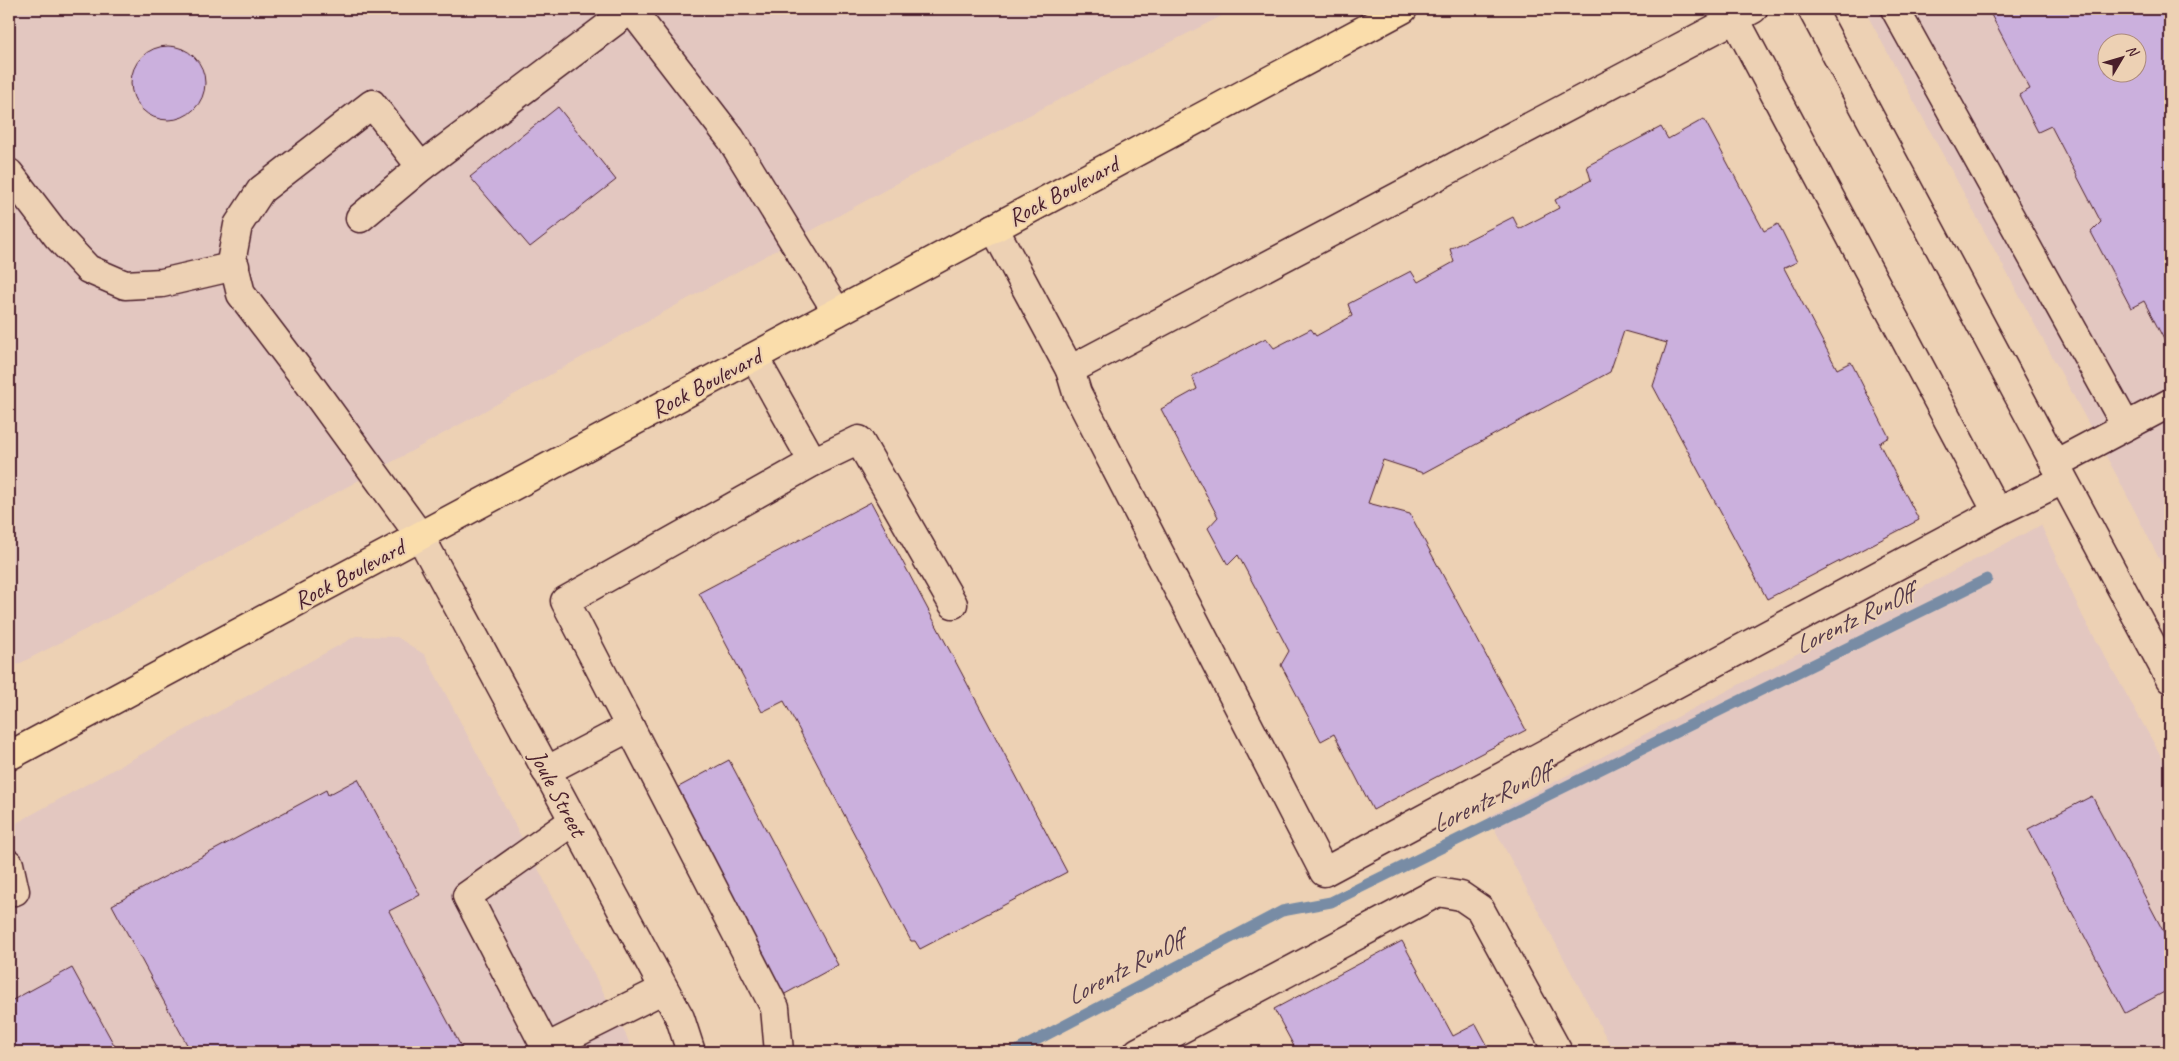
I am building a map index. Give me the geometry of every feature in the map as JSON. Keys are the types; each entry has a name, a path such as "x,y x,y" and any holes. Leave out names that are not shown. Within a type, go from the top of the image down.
{"main road":[{"name":"Rock Boulevard","path":"9,756 1403,9"}],"street":[{"path":"360,218 420,167 631,9 731,139 837,312"},
{"path":"1812,9 2170,679"},
{"path":"1895,9 2126,426"},
{"path":"1070,370 1744,14 1998,512"},
{"name":"Joule Street","path":"420,167 372,104 261,190 238,226 232,256 241,294 308,382 420,536 680,1018 690,1052"},
{"path":"9,173 58,237 88,269 125,285 162,283 235,266"},
{"path":"994,228 1070,370 1077,393 1324,872 1998,512 2126,426 2170,403"},
{"path":"754,357 812,462"},
{"path":"779,1052 775,1008 565,601 812,462 859,440 953,604"},
{"path":"546,771 630,728"},
{"path":"573,820 466,896 546,1048 664,988"},
{"path":"9,864 15,892"},
{"path":"1151,1049 1438,892 1462,896 1480,909 1558,1052"}],"shaded area":[{"path":"9,9 1235,9 905,179 129,607 9,669"},
{"path":"1864,9 2170,9 2170,580 2118,478"},
{"path":"2041,525 2083,617 2170,772 2170,1052 1614,1052 1488,817"},
{"path":"356,636 397,637 425,655 626,1035 633,1052 9,1052 9,827"}],"building":[{"path":"1988,9 2170,9 2170,351 2144,301 2131,308 2091,232 2101,222 2051,126 2038,132 2019,95 2030,89"},
{"path":"168,46 182,49 194,57 202,69 205,83 202,97 194,109 182,117 168,120 154,117 142,109 134,97 131,83 134,69 142,57 154,49"},
{"path":"558,107 616,180 530,247 470,177"},
{"path":"1704,119 1764,231 1778,224 1797,262 1784,268 1837,369 1851,362 1889,437 1879,443 1919,520 1767,599 1653,386 1667,343 1624,331 1610,372 1423,473 1383,460 1368,503 1410,514 1526,730 1373,810 1334,734 1321,741 1281,665 1289,651 1238,555 1228,565 1208,528 1218,517 1161,409 1197,389 1192,376 1266,338 1274,348 1311,329 1316,336 1352,316 1348,304 1411,271 1418,282 1454,262 1450,249 1513,217 1519,229 1559,208 1555,200 1591,180 1587,166 1661,127 1668,139"},
{"path":"871,502 1067,872 920,949 915,941 911,941 784,701 762,712 699,593"},
{"path":"729,760 838,965 783,995 673,790"},
{"path":"358,779 420,895 389,911 464,1052 191,1052 112,905 326,790 328,795"},
{"path":"2092,796 2170,944 2170,989 2125,1013 2028,829"},
{"path":"1402,941 1453,1036 1476,1024 1491,1052 1297,1052 1274,1009"},
{"path":"72,968 118,1052 9,1052 9,1002"}],"waterway":[{"name":"Lorentz RunOff","path":"1014,1052 1282,911 1331,902 1987,579"}]}
